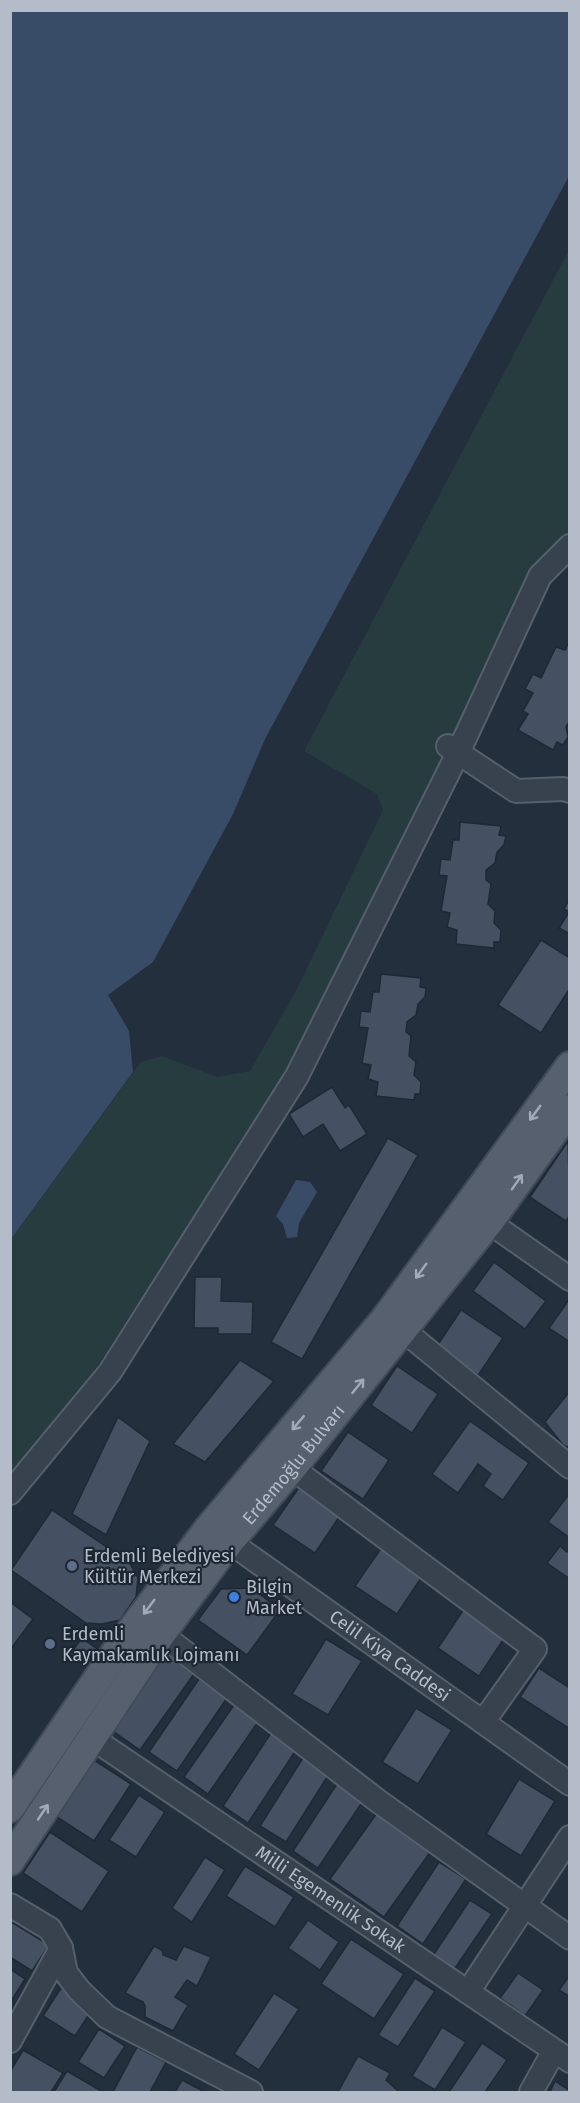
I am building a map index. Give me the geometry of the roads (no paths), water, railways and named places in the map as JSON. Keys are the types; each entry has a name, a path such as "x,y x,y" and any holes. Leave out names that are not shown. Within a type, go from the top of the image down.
{"main road":[{"name":"Erdemoğlu Bulvarı","path":"10,1861 161,1634 220,1535 386,1318 570,1066"},
{"name":"Erdemoğlu Bulvarı","path":"10,1808 124,1640 220,1535 292,1468 489,1222 570,1109"}],"street":[{"path":"10,1493 110,1372 297,1076 453,749 540,576 570,546"},
{"path":"453,749 516,791 563,789 570,791"},
{"path":"489,1222 570,1279"},
{"path":"403,1330 570,1467"},
{"path":"292,1468 535,1649 483,1722"},
{"name":"Celil Kiya Caddesi","path":"220,1535 570,1784"},
{"path":"161,1634 378,1801 570,1938"},
{"name":"Milli Egemenlik Sokak","path":"92,1738 562,2056"},
{"path":"468,1992 570,1837"},
{"path":"10,1905 50,1929 61,1948 66,1973 79,1990 107,2017 251,2092"},
{"path":"10,2041 61,1948"},
{"path":"531,2092 562,2056"}],"water":[{"path":"11,10 569,11 569,176 265,739 233,814 153,962 108,995 129,1031 133,1072 11,1239"},
{"path":"296,1180 310,1182 317,1192 299,1223 297,1237 287,1238 283,1224 276,1216"}],"place":[{"name":"Erdemli Belediyesi Kültür Merkezi","path":"72,1566"},
{"name":"Bilgin Market","path":"234,1597"},
{"name":"Erdemli Kaymakamlık Lojmanı","path":"50,1644"}]}
